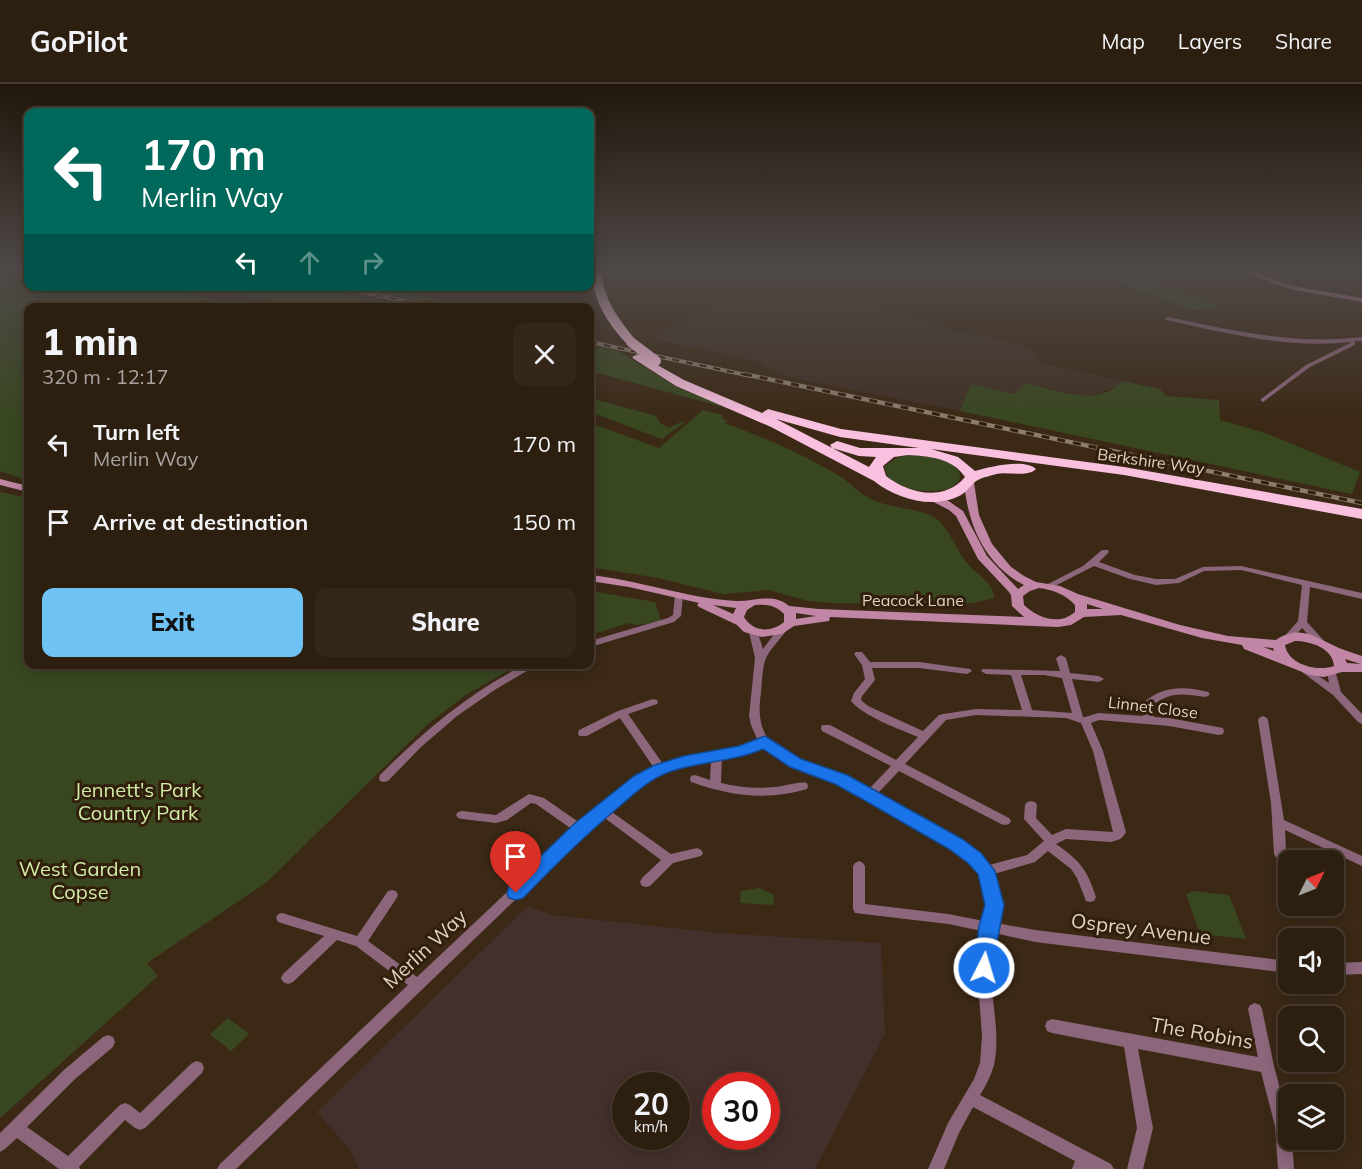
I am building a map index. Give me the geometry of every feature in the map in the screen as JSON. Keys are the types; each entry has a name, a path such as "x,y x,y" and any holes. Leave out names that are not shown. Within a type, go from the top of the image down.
{"highway":[{"path":"603,321 619,340 638,357 680,383 776,424 879,478 899,491 929,497"},
{"path":"612,321 631,342 656,361 700,386 768,413 846,449 867,453 891,453"},
{"path":"768,413 840,433 1124,471 1247,493"},
{"name":"Berkshire Way","path":"891,453 908,451 1076,469 1247,493 1362,514"},
{"path":"879,478 877,463 882,457 891,453"},
{"path":"933,454 964,466 971,480"},
{"name":"Berkshire Way","path":"929,497 952,495 984,472 1003,468 1178,488 1362,521"}],"street":[{"path":"1177,321 1284,340 1313,342 1362,339"},
{"path":"1263,399 1308,366 1353,344 1352,340"},
{"path":"971,480 974,513 992,553 1008,571 1035,586 1048,586 1127,614 1238,642 1287,660 1336,693 1362,720"},
{"path":"0,482 24,488"},
{"path":"929,497 951,505 960,513 983,558 1017,598 1021,609 1047,622"},
{"path":"1048,586 1069,578 1095,563 1105,552"},
{"path":"1095,563 1133,577 1156,582 1176,581 1203,569 1241,568 1362,597"},
{"path":"1069,578 1067,584 1072,595 1081,604 1081,613 1127,614"},
{"path":"594,579 632,584 727,604 746,605 767,601 787,609 792,618 760,660"},
{"path":"1287,660 1279,652 1283,641 1302,622 1306,584"},
{"name":"Peacock Lane","path":"982,617 1005,611 1026,588 1035,586"},
{"path":"682,596 740,622 754,632 768,633 786,627"},
{"path":"594,643 671,620 676,616 682,596"},
{"path":"740,622 739,613 746,605"},
{"name":"Peacock Lane","path":"787,609 844,616 982,617 1047,622 1069,621 1081,613"},
{"name":"Peacock Lane","path":"786,627 844,616"},
{"path":"1302,622 1341,660 1336,670 1336,693"},
{"path":"754,632 760,660 754,708 755,722 765,742 779,754 795,763 841,779 955,844 974,858 986,871 994,905 989,926 984,981 989,1047 981,1083 961,1113 936,1169"},
{"path":"1238,642 1283,641 1301,638 1362,660"},
{"path":"859,654 867,665 870,680 857,695 856,701 864,708 924,736"},
{"path":"986,871 1031,859 1057,837 1073,833 1111,837 1117,836 1120,832 1098,751 1081,719 1061,658"},
{"path":"867,665 919,665 967,671"},
{"path":"1305,670 1362,668"},
{"path":"384,778 415,745 457,709 484,690 525,669"},
{"path":"986,671 1043,673 1099,679"},
{"path":"1015,672 1028,713"},
{"path":"1149,721 1147,705 1158,694 1174,690 1205,694"},
{"path":"584,733 622,713 653,702"},
{"path":"622,713 661,769"},
{"name":"Linnet Close","path":"870,795 943,717 956,713 1028,713 1081,719 1098,716 1219,731"},
{"path":"1263,720 1275,782 1280,823 1280,850"},
{"path":"826,729 1005,821"},
{"name":"Merlin Way","path":"225,1169 602,810 640,780 661,769 689,760 742,751 765,742"},
{"path":"715,786 717,757"},
{"path":"695,779 752,794 781,792 803,786"},
{"path":"462,815 496,819 529,798 540,801 580,829"},
{"path":"1031,805 1030,819 1050,843 1078,867 1083,874 1090,897"},
{"path":"602,810 669,859"},
{"path":"1280,823 1362,861"},
{"path":"646,882 669,859 697,853"},
{"name":"Osprey Avenue","path":"859,866 859,909 989,926 1035,936 1278,967"},
{"path":"360,942 392,895"},
{"path":"282,918 360,942 418,985"},
{"path":"288,978 335,934"},
{"path":"1344,969 1362,968"},
{"name":"The Robins","path":"1255,1009 1283,1126 1286,1169"},
{"name":"The Robins","path":"1052,1026 1267,1066"},
{"name":"The Robins","path":"1130,1041 1145,1128 1135,1169"},
{"path":"0,1144 21,1132 70,1074 108,1042"},
{"path":"21,1132 70,1168 126,1110 140,1123 197,1068"},
{"path":"971,1098 1082,1163 1106,1169"}],"shaded area":[{"path":"683,321 926,321 961,333 997,338 1029,349 1039,357 1037,362 1122,381 1117,386 1086,397 1027,383 1015,394 971,385 960,411 787,377 754,361 653,339"},
{"path":"528,906 552,915 719,933 881,943 885,1034 815,1169 359,1169 350,1150 317,1112"}],"green space":[{"path":"0,321 24,321 24,480 0,471"},
{"path":"594,346 618,351 675,386 734,410 594,372"},
{"path":"1122,381 1160,389 1166,396 1219,400 1220,420 1265,433 1360,472 1352,494 960,411 971,384 1014,394 1027,383 1063,393 1089,395 1101,394"},
{"path":"594,399 656,416 660,423 669,428 685,422 662,439 594,414"},
{"path":"703,410 723,415 722,418 728,421 725,423 813,461 875,501 917,511 938,520 967,563 991,588 994,598 973,603 926,605 832,603 808,601 769,590 723,594 658,578 594,568 594,424 659,448"},
{"path":"907,455 929,457 947,462 958,471 959,480 952,487 944,490 923,491 901,486 887,474 885,466"},
{"name":"Jennett's Park Country Park","path":"0,492 24,497 24,669 512,669 467,694 428,724 267,882 147,963 158,976 0,1118"},
{"path":"594,592 655,602 661,621 637,625 629,623 594,634"},
{"path":"759,888 774,895 773,905 740,903 741,891"},
{"path":"1193,891 1229,895 1246,939 1200,934 1186,894"},
{"path":"228,1018 249,1034 231,1051 210,1034"}],"railway":[{"path":"594,343 751,376"},
{"path":"744,374 1362,503"}],"route":[{"path":"516,893 580,829 640,780 661,769 689,760 717,757 765,742 779,754 795,763 841,779 870,795 955,844 974,858 986,871 993,893 994,905 984,955 984,968"}],"park label":[{"name":"West Garden Copse","path":"80,880"}]}
